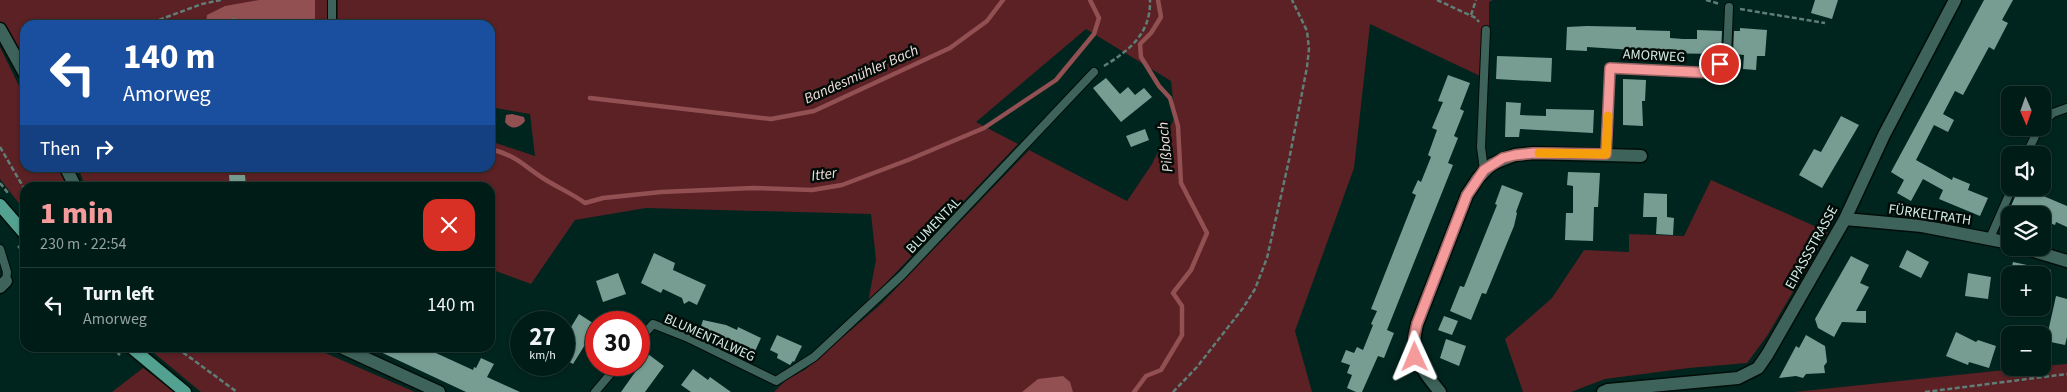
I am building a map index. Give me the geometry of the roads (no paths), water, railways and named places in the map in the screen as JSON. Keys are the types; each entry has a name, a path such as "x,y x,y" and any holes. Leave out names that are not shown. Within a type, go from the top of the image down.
{"main road":[{"path":"0,205 20,228"},
{"path":"137,352 185,392"}],"street":[{"name":"EIPASSSTRASSE","path":"1607,392 1738,378 1758,368 1845,219 1884,135 1954,0"},
{"path":"0,29 20,65"},
{"path":"1440,392 1415,357 1414,337 1417,324 1467,195 1484,170 1503,158 1534,153 1641,156"},
{"name":"FÜRKELTRATH","path":"1845,219 1922,226 2001,241"},
{"path":"2050,256 2067,261"},
{"path":"352,352 439,392"}],"lane":[{"path":"332,0 332,20"},
{"name":"AMORWEG","path":"1606,154 1610,68 1714,73 1727,56 1729,7"},
{"path":"1484,170 1481,147 1486,30"},
{"name":"BLUMENTAL","path":"776,381 814,357 888,289 956,221 1094,72"},
{"path":"2051,115 2067,108"},
{"path":"1990,238 2008,196"},
{"path":"0,248 7,272 3,284"},
{"name":"BLUMENTALWEG","path":"650,327 653,324 686,337 776,381"},
{"path":"595,392 609,376"}],"waterway":[{"name":"Bandesmühler Bach","path":"590,98 771,119 814,111 950,48 987,21 1003,0"},
{"name":"Itter","path":"495,150 516,159 543,178 585,203 603,198 661,192 753,188 812,190 842,185 984,128 1056,80 1094,34 1099,18 1090,0"},
{"name":"Pißbach","path":"1134,392 1146,376 1161,370 1182,335 1182,306 1173,293 1191,270 1207,233 1181,183 1178,126 1170,98 1159,86 1141,57 1140,44 1151,33 1161,17 1158,0"}]}
